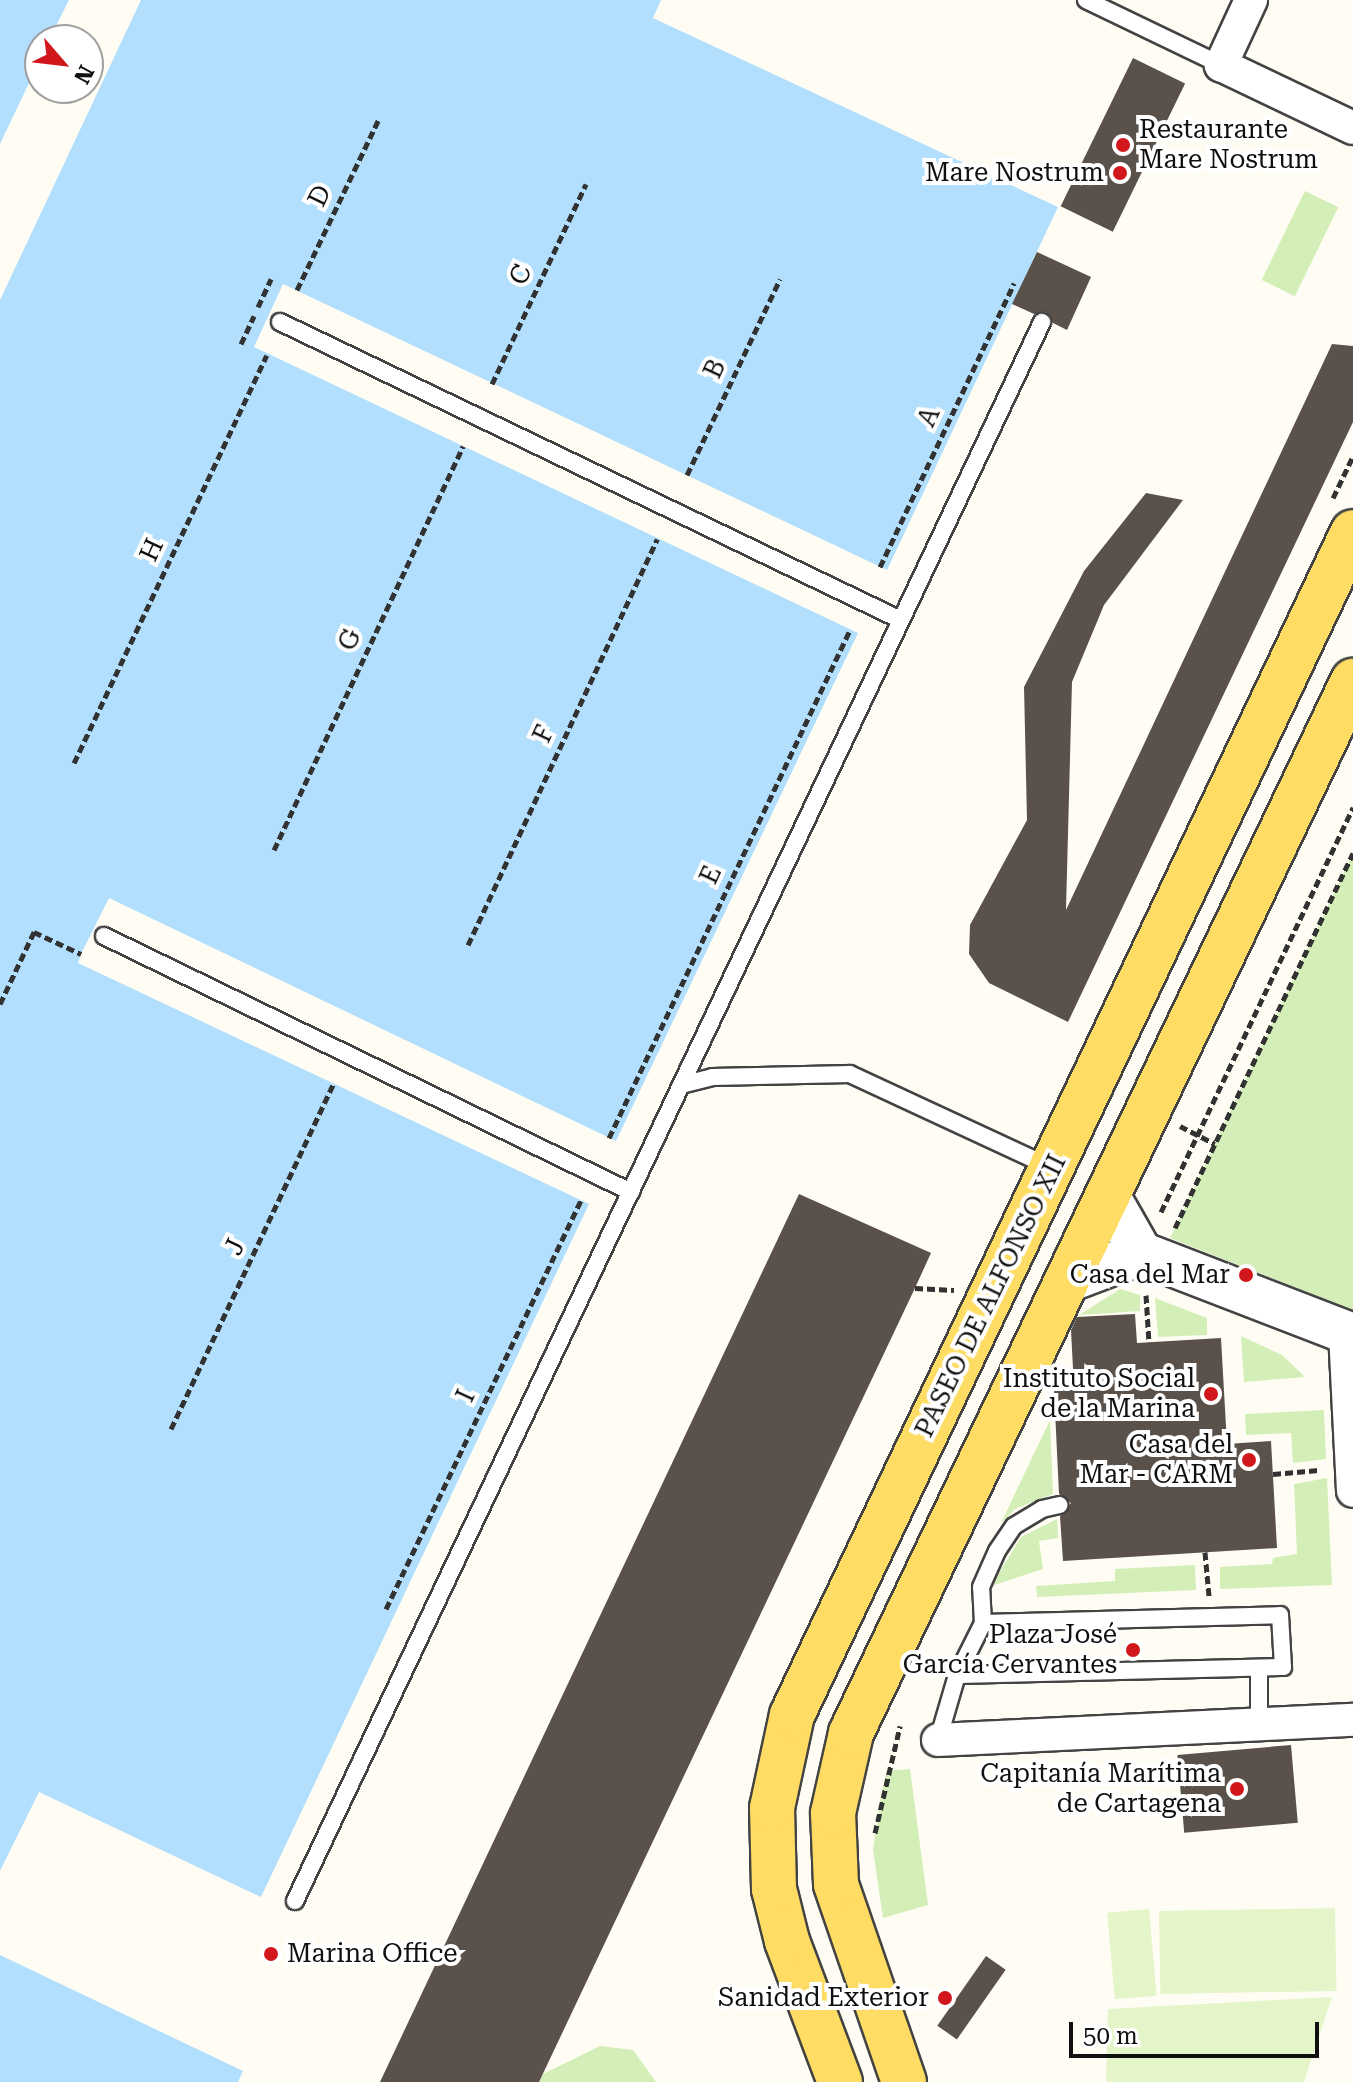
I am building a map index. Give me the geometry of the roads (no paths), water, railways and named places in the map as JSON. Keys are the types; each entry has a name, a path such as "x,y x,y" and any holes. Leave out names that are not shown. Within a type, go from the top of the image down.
{"main road":[{"name":"PASEO DE ALFONSO XII","path":"840,2082 787,1941 774,1889 772,1808 792,1715 1353,532"},
{"path":"904,2082 836,1884 832,1848 838,1778 871,1686 1109,1197 1353,681"},
{"path":"1053,1168 1109,1197"}],"street":[{"path":"1251,0 1221,65 1353,128"},
{"path":"1109,1197 1149,1268"},
{"path":"1068,1281 1149,1268 1349,1334 1352,1479"},
{"path":"938,1740 1353,1720"}],"lane":[{"path":"1086,0 1221,65"},
{"path":"280,322 901,620"},
{"path":"295,1901 1042,322"},
{"path":"104,936 631,1192"},
{"path":"681,1085 712,1077 850,1074 1053,1168"},
{"path":"938,1740 957,1675 983,1623 981,1587 997,1551 1014,1526 1042,1509 1060,1505"},
{"path":"957,1675 1283,1667 1280,1615 983,1623"},
{"path":"1259,1668 1259,1724"}],"water":[{"path":"0,0 69,0 57,24 24,24 24,94 0,144"},
{"path":"141,0 661,0 653,18 1058,207 887,570 283,284 254,347 858,633 616,1141 109,898 81,954 78,963 589,1204 261,1897 39,1792 0,1871 0,300 92,104 104,104 104,79"},
{"path":"0,1955 243,2071 238,2082 0,2082"}],"place":[{"name":"Restaurante Mare Nostrum","path":"1123,145"},
{"name":"Mare Nostrum","path":"1120,173"},
{"name":"Casa del Mar","path":"1246,1275"},
{"name":"Instituto Social de la Marina","path":"1211,1394"},
{"name":"Casa del Mar - CARM","path":"1249,1460"},
{"name":"Plaza José García Cervantes","path":"1133,1650"},
{"name":"Capitanía Marítima de Cartagena","path":"1237,1789"},
{"name":"Marina Office","path":"271,1954"},
{"name":"Sanidad Exterior","path":"945,1998"}]}
